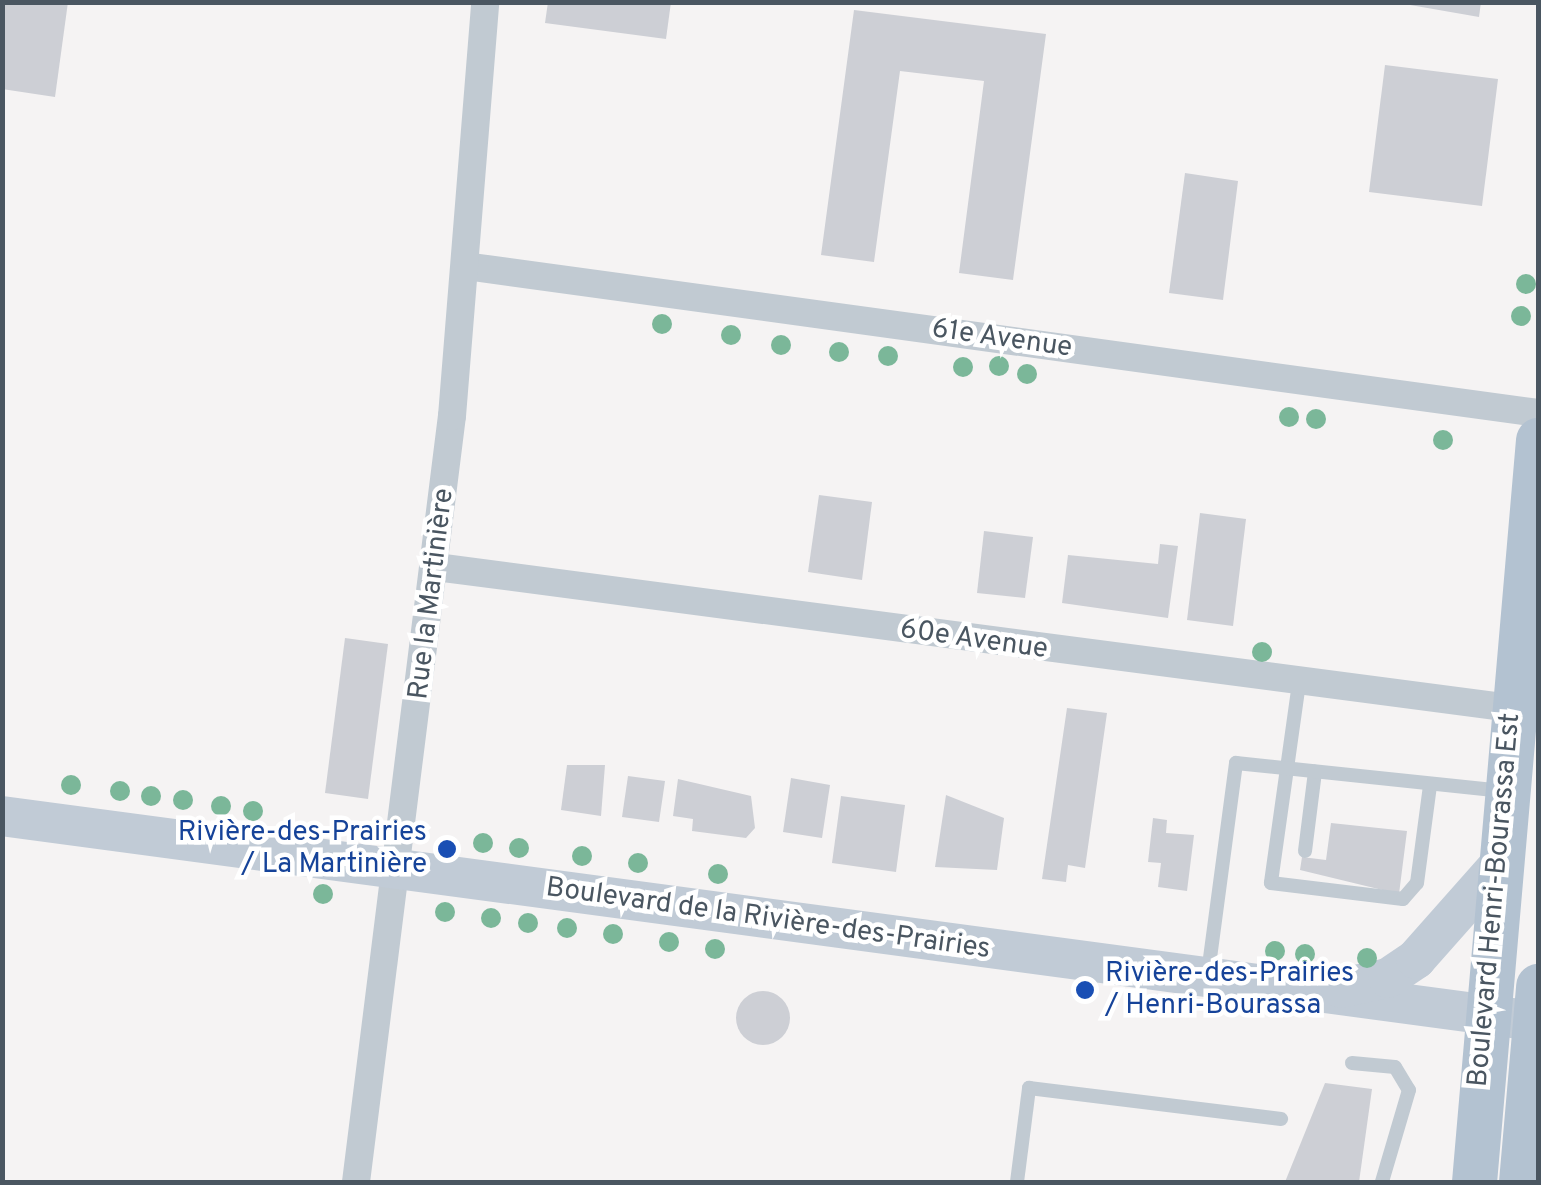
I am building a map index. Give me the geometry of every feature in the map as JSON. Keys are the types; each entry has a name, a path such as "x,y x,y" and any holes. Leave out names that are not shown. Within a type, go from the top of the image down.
{"main road":[{"name":"Boulevard Henri-Bourassa Est","path":"1474,1182 1484,1015 1538,440"},
{"name":"Boulevard Henri-Bourassa Est","path":"1521,1182 1537,1009"}],"street":[{"name":"Rue la Martinière","path":"356,1182 436,567 485,2"},
{"name":"61e Avenue","path":"464,266 1538,413"},
{"name":"60e Avenue","path":"436,567 1298,683 1512,708"},
{"name":"Boulevard de la Rivière-des-Prairies","path":"2,816 1315,994 1484,1015 1537,1009"},
{"path":"1315,994 1388,978 1416,959 1501,863"},
{"path":"1534,1182 1538,1159"}],"lane":[{"path":"1298,683 1272,883 1403,899 1417,883 1430,785"},
{"path":"1207,979 1236,764 1506,792"},
{"path":"1305,851 1315,772"},
{"path":"1352,1064 1395,1067 1409,1090 1382,1182"},
{"path":"1017,1182 1029,1088 1281,1119"}],"building":[{"path":"2,2 68,2 55,97 2,89"},
{"path":"548,2 671,2 666,39 545,23"},
{"path":"1393,2 1481,2 1479,17"},
{"path":"854,10 1046,34 1013,280 959,273 984,81 900,71 874,262 821,255"},
{"path":"1385,65 1498,79 1482,206 1369,192"},
{"path":"1185,173 1238,181 1223,300 1169,293"},
{"path":"819,495 872,502 862,580 808,572"},
{"path":"1200,513 1246,519 1233,626 1187,620"},
{"path":"984,531 1033,537 1025,598 977,593"},
{"path":"1160,544 1178,546 1168,618 1062,603 1068,555 1158,564"},
{"path":"345,638 388,644 368,799 325,793"},
{"path":"1067,708 1107,713 1085,868 1068,865 1066,882 1042,879"},
{"path":"567,765 605,765 601,816 561,810"},
{"path":"628,776 665,781 659,822 622,817"},
{"path":"791,778 830,785 822,838 783,832"},
{"path":"678,779 751,796 755,828 746,838 692,831 693,819 673,816"},
{"path":"946,795 1004,818 997,870 935,867"},
{"path":"841,796 905,805 896,872 832,863"},
{"path":"1153,818 1167,820 1166,833 1194,835 1187,891 1158,887 1161,863 1148,862"},
{"path":"1331,823 1407,831 1399,894 1300,870 1302,857 1326,860"},
{"path":"763,991 782,999 790,1018 782,1037 763,1045 744,1037 736,1018 744,999"},
{"path":"1325,1083 1372,1089 1359,1182 1285,1182"}],"place":[{"name":"Rivière-des-Prairies / La Martinière","path":"447,849"},
{"name":"Rivière-des-Prairies / Henri-Bourassa","path":"1085,990"}]}
